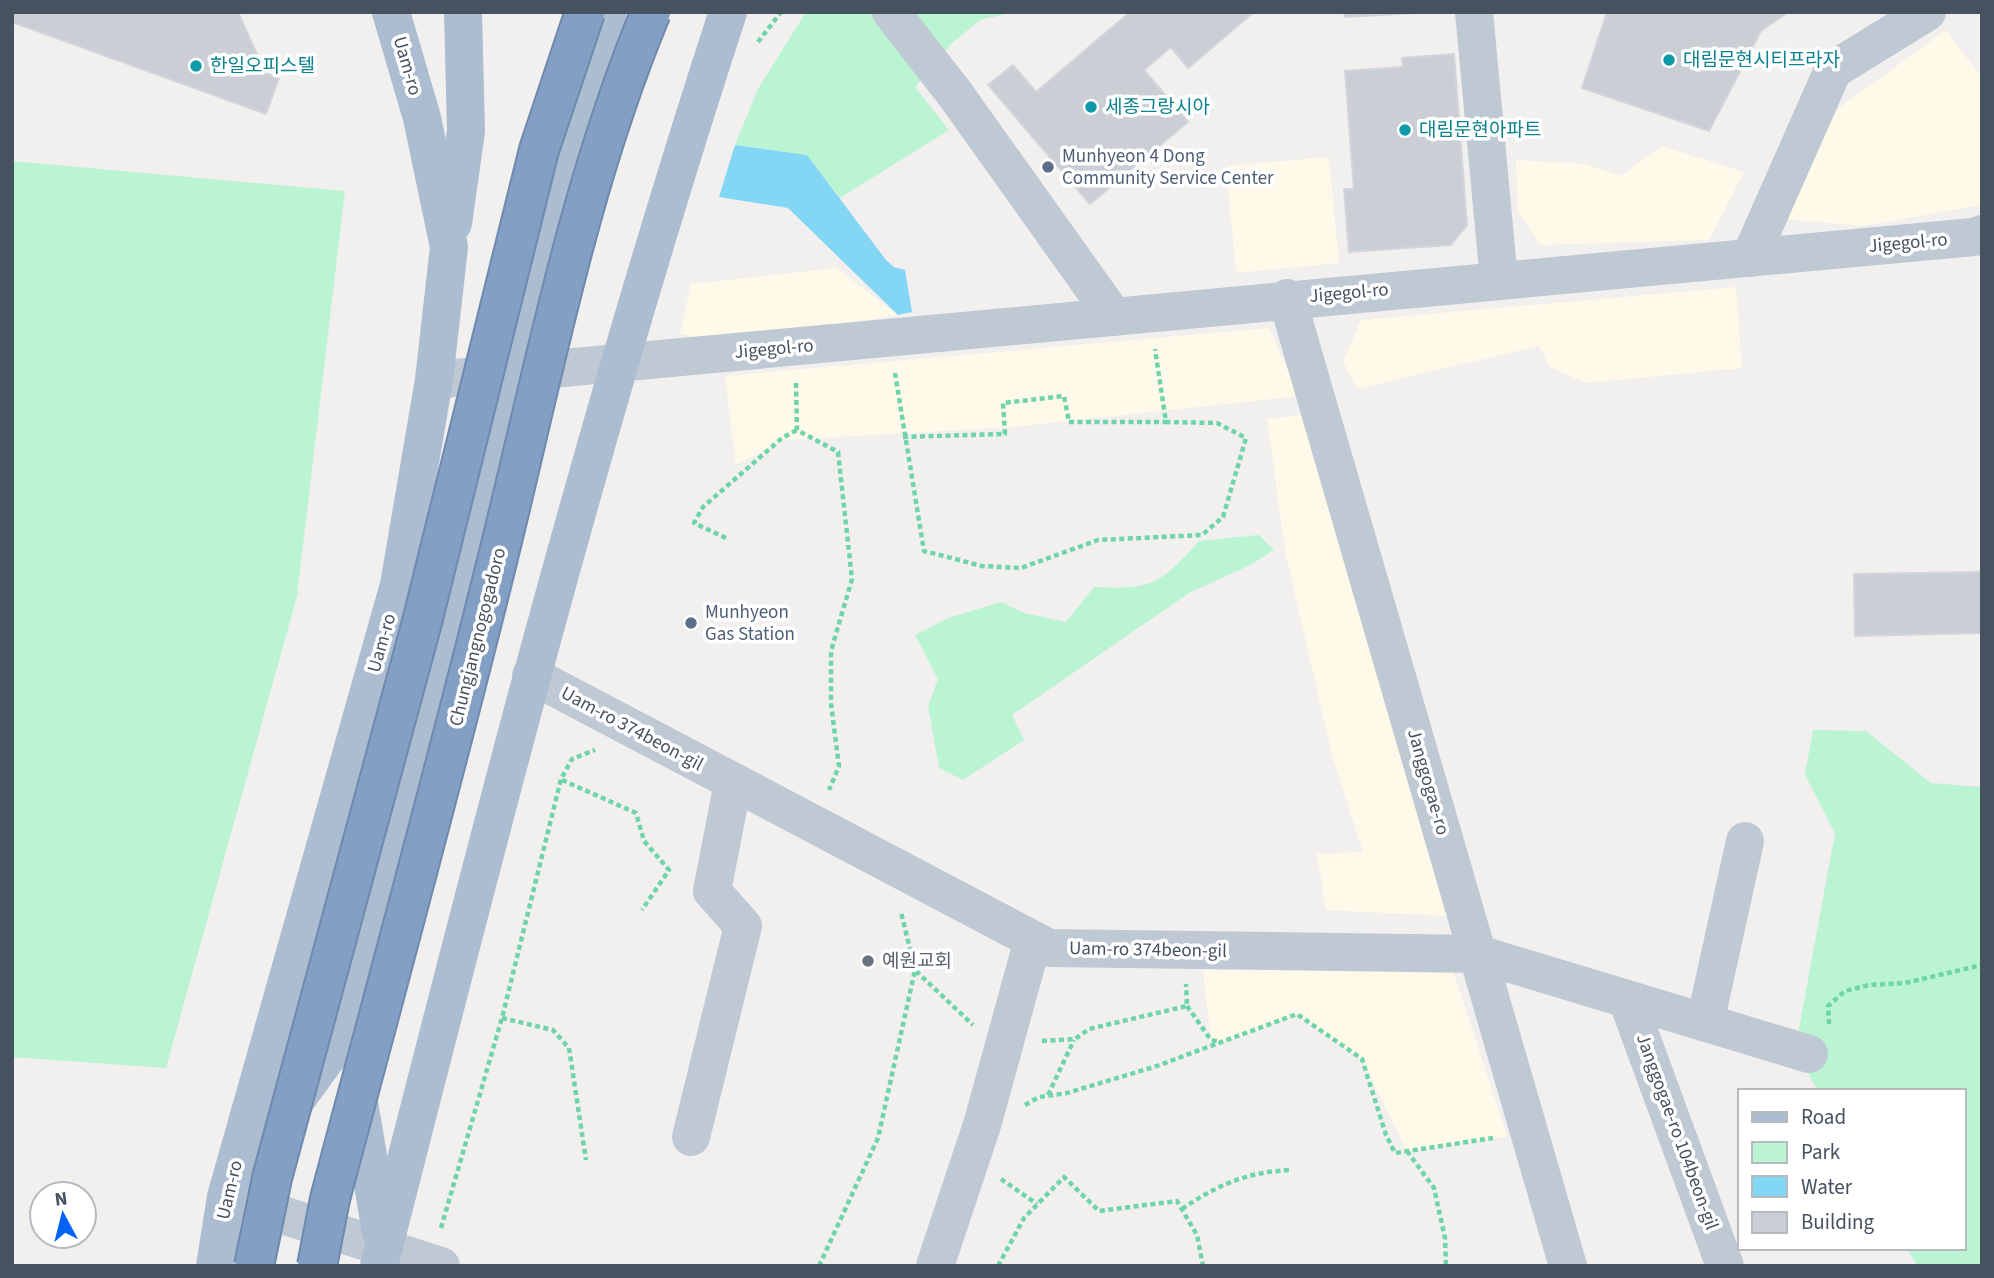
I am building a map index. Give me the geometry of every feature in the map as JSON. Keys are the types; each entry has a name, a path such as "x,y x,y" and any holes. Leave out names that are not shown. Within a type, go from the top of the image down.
{"highway":[{"path":"254,1266 272,1178 422,622 539,150 585,12"},
{"name":"Chungjangnogogadoro","path":"317,1266 330,1199 478,641 591,178 620,86 651,12"}],"main road":[{"name":"Uam-ro","path":"215,1266 226,1197 399,585 434,380 449,247 422,118 391,12"},
{"path":"449,247 466,131 463,12"},
{"path":"226,1197 346,1031 608,12"},
{"path":"381,1257 531,675 676,171 729,12"},
{"path":"346,1031 381,1257"}],"street":[{"path":"891,12 1132,315"},
{"path":"1474,12 1499,281"},
{"path":"1750,258 1833,69 1927,12"},
{"name":"Jigegol-ro","path":"434,380 620,365 1287,299 1975,237 1982,234"},
{"name":"Janggogae-ro","path":"1287,299 1531,1131 1568,1266"},
{"name":"Uam-ro 374beon-gil","path":"531,675 1049,948 1478,954"},
{"path":"691,1137 743,926 712,891 733,783"},
{"path":"1705,1023 1745,841"},
{"path":"935,1266 982,1125 1033,940"},
{"name":"Janggogae-ro 104beon-gil","path":"1478,954 1809,1054"},
{"name":"Janggogae-ro 104beon-gil","path":"1627,999 1725,1266"},
{"path":"226,1197 381,1257 434,1265"}],"path":[{"path":"1132,315 1166,422"},
{"path":"891,337 903,437 924,551 982,566 1021,568 1098,540 1202,535 1223,517 1246,438 1217,423 1069,422 1064,396 1003,403 1005,433 903,437"},
{"path":"796,347 797,430"},
{"path":"726,538 694,523 703,507 782,438 797,430"},
{"path":"797,430 838,452 852,579 831,651 831,705 839,766 814,824"},
{"path":"434,1265 502,1018 561,779 572,759"},
{"path":"562,780 636,813 644,841 669,870 642,910"},
{"path":"819,1266 878,1138 915,970 895,890 895,867"},
{"path":"1186,950 1187,1006 1211,1040 1222,1043"},
{"path":"1809,1054 1831,1048 1828,1006 1844,991 1869,985 1905,983 1982,965"},
{"path":"915,970 967,1023 993,1035 1047,1041 1075,1039"},
{"path":"1048,1096 1075,1039 1089,1029 1187,1006"},
{"path":"1037,1204 994,1174 982,1125 1048,1096 1067,1093 1154,1067 1297,1014 1362,1059 1385,1135 1395,1153 1531,1131"},
{"path":"502,1018 553,1030 569,1048 582,1115 586,1160"},
{"path":"1407,1151 1433,1188 1445,1238 1446,1266"},
{"path":"1182,1209 1213,1187 1264,1171 1290,1170"},
{"path":"998,1266 1024,1218 1064,1177 1099,1211 1177,1201 1197,1235 1203,1266"}],"shaded area":[{"path":"1946,30 1982,78 1982,205 1863,226 1784,219 1801,173 1839,108"},
{"path":"1662,146 1744,172 1709,240 1541,245 1518,212 1516,160 1585,164 1621,176"},
{"path":"1329,157 1339,263 1236,273 1226,166"},
{"path":"836,268 898,315 731,343 680,334 691,284"},
{"path":"1736,287 1742,368 1586,383 1550,367 1539,346 1357,389 1343,362 1361,320"},
{"path":"1269,328 1299,396 1012,427 786,440 736,465 725,376"},
{"path":"1309,414 1447,916 1326,910 1317,854 1363,852 1332,755 1285,551 1267,419"},
{"path":"1341,967 1453,971 1507,1136 1407,1151 1362,1060 1297,1014 1222,1043 1211,1040 1203,970"}],"green space":[{"path":"806,12 1014,12 980,20 952,43 915,87 949,130 840,198 807,155 735,145 758,89"},
{"path":"12,161 345,191 297,596 166,1068 12,1057"},
{"path":"1259,535 1274,550 1250,565 1189,593 1012,715 1024,740 963,780 939,768 928,706 938,679 915,635 948,618 1001,602 1024,613 1066,622 1094,587 1143,585 1164,575 1199,541"},
{"path":"1813,730 1866,731 1931,783 1982,787 1982,1266 1917,1266 1908,1250 1966,1250 1966,1089 1817,1089 1795,1050 1835,833 1805,775"}],"water":[{"path":"735,145 807,155 886,260 894,267 905,270 912,312 898,315 788,208 719,197"}],"building":[{"name":"한일오피스텔","path":"12,12 238,12 260,61 257,70 279,78 266,114 12,22"},
{"name":"세종그랑시아","path":"1130,12 1254,12 1188,68 1171,47 1144,70 1188,122 1090,204 988,85 1013,65 1036,92"},
{"path":"1344,12 1416,12 1416,13 1345,17"},
{"name":"대림문현시티프라자","path":"1607,12 1788,12 1761,31 1709,131 1582,88"},
{"name":"대림문현아파트","path":"1454,54 1467,225 1451,245 1349,252 1344,189 1354,189 1345,71 1403,67 1402,58"},
{"path":"1982,572 1982,633 1855,636 1854,574"}],"place":[{"name":"대림문현시티프라자","path":"1669,60"},
{"name":"한일오피스텔","path":"196,66"},
{"name":"세종그랑시아","path":"1091,107"},
{"name":"대림문현아파트","path":"1405,130"},
{"name":"Munhyeon 4 Dong Community Service Center","path":"1048,167"},
{"name":"Munhyeon Gas Station","path":"691,623"},
{"name":"예원교회","path":"868,961"}]}
